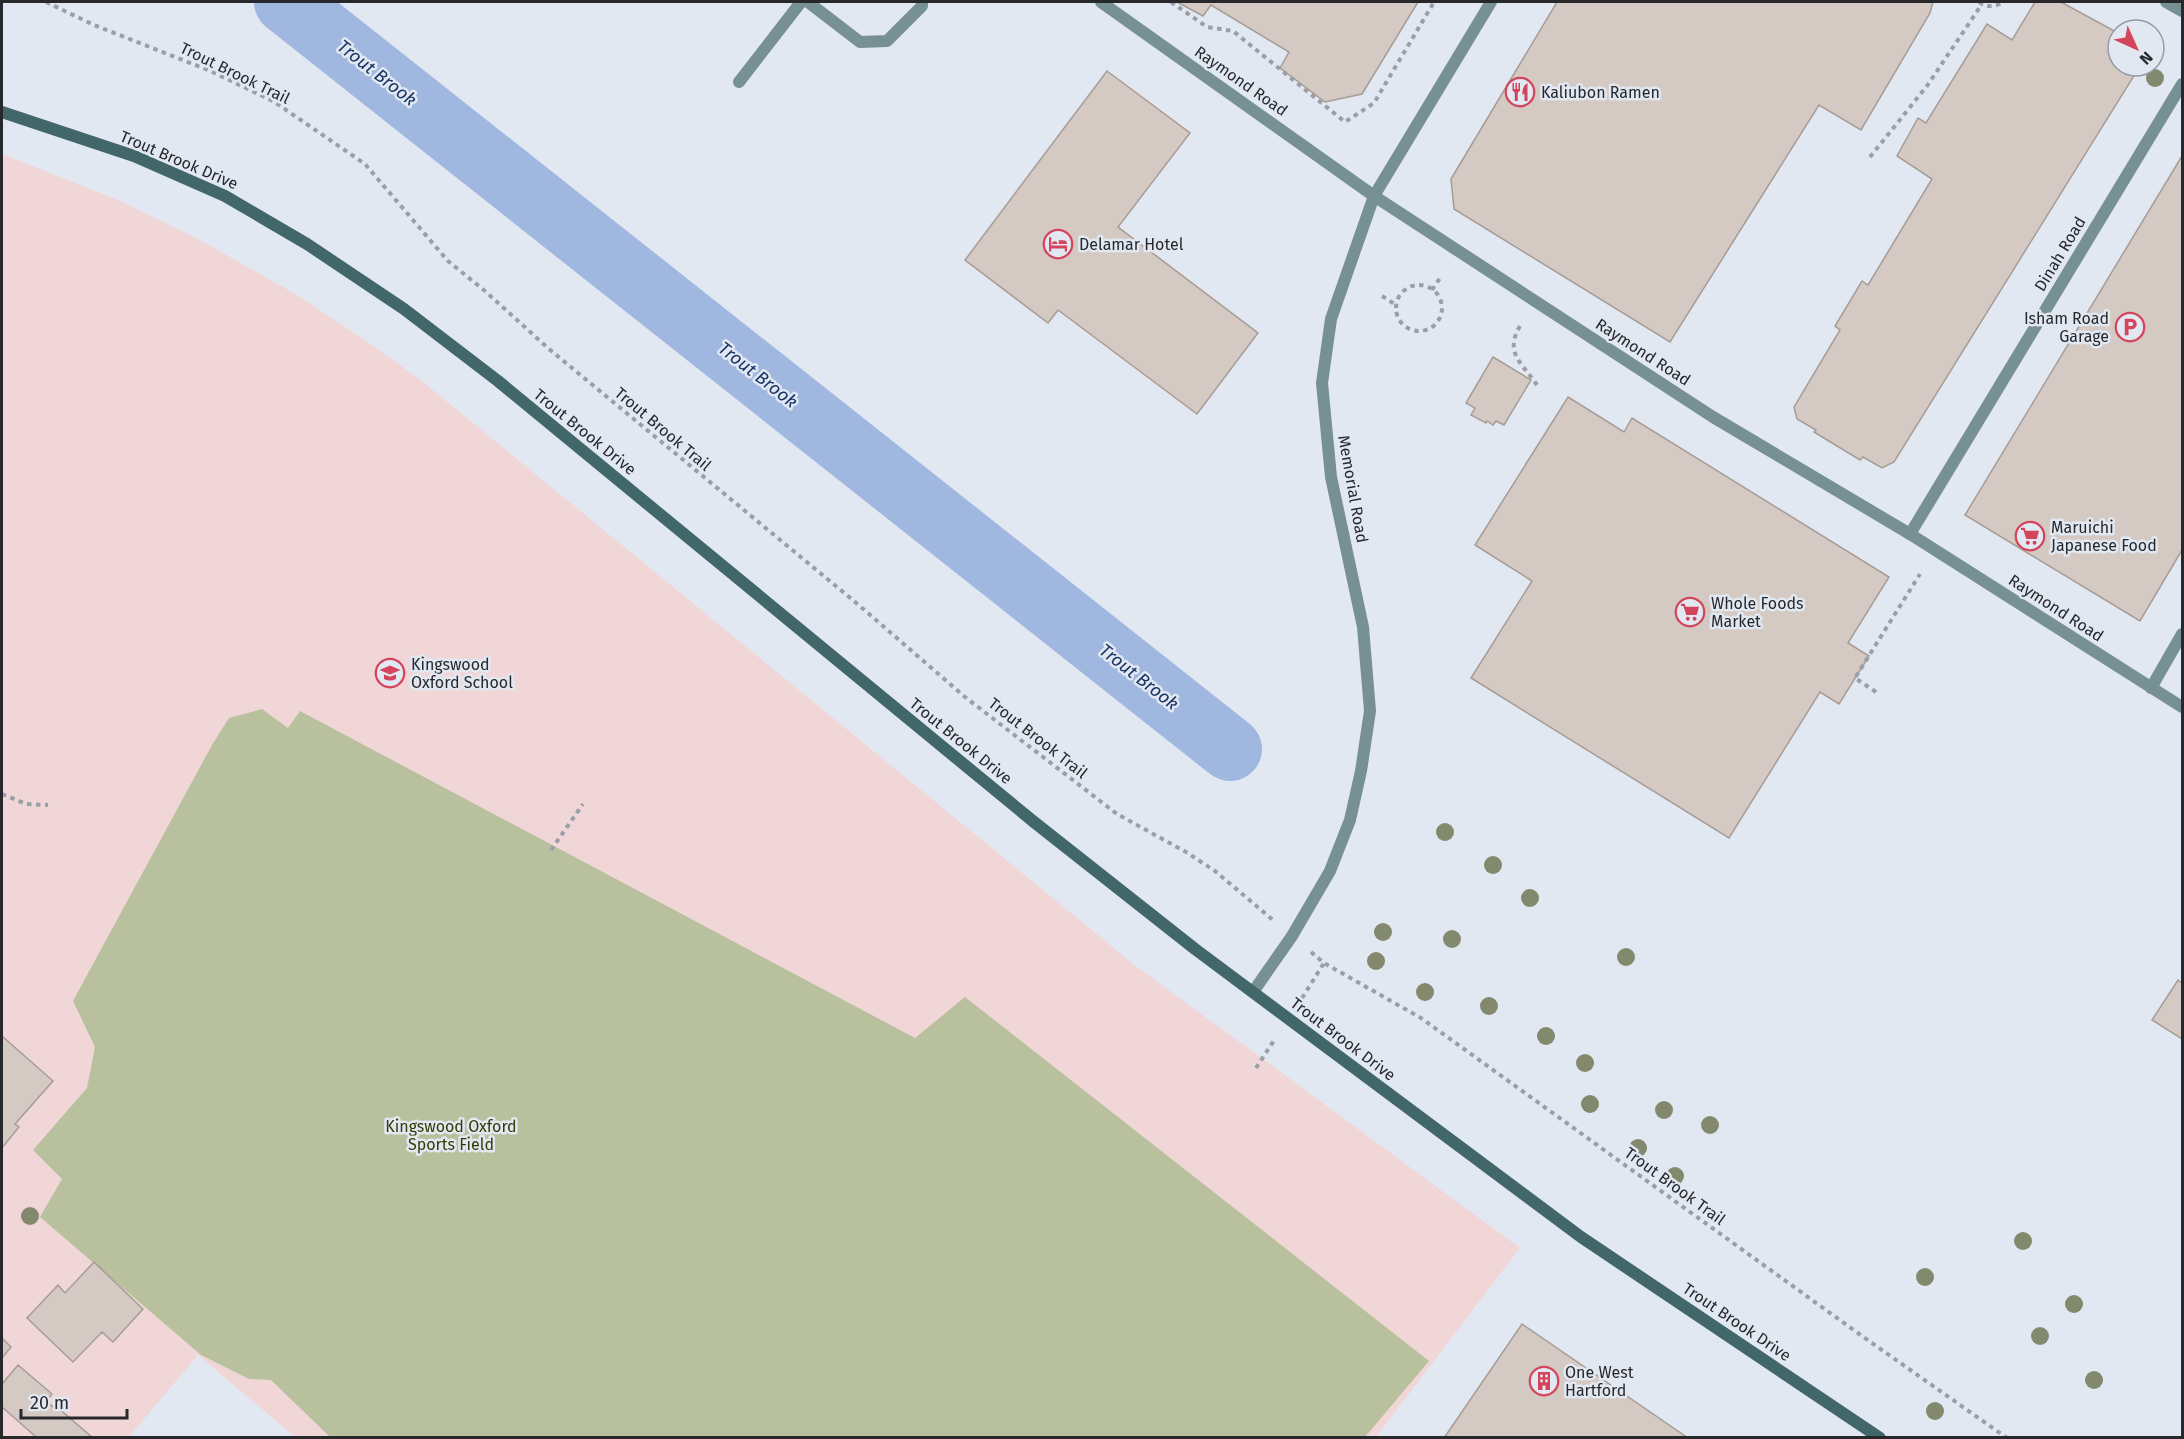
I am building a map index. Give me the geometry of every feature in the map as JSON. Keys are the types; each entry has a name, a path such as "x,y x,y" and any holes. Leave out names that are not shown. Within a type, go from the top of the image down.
{"main road":[{"name":"Trout Brook Drive","path":"2,112 134,156 225,196 307,244 404,309 507,389 1034,822 1194,949 1581,1237 1880,1437"}],"street":[{"path":"739,82 801,2"},
{"path":"808,2 860,42 887,41 922,6 922,2"},
{"name":"Raymond Road","path":"1101,2 1374,196 1713,417 1910,534 2182,707"},
{"name":"Memorial Road","path":"1253,992 1292,936 1330,871 1350,820 1361,771 1370,711 1363,627 1331,477 1322,383 1331,320 1374,196 1491,2"},
{"path":"2166,2 2182,11"},
{"name":"Dinah Road","path":"1910,534 2182,84"},
{"path":"2151,688 2182,634"}],"path":[{"name":"Trout Brook Trail","path":"46,2 93,25 208,70 273,101 364,164 448,261 549,349 854,601 965,697 1117,814 1186,852 1215,871 1254,904"},
{"path":"1171,2 1207,27 1233,31 1345,122 1374,103 1434,2"},
{"path":"1870,157 1927,86 1980,3 1994,6 2003,2"},
{"path":"1432,290 1440,278"},
{"path":"1423,285 1432,290 1440,299 1441,315 1432,328 1416,332 1402,325 1396,312 1396,305 1408,288 1423,285"},
{"path":"1382,296 1396,305"},
{"path":"1520,326 1514,338 1514,355 1537,385"},
{"path":"1876,692 1855,678 1920,574"},
{"path":"2,794 26,804 48,805"},
{"path":"551,850 583,804"},
{"name":"Trout Brook Trail","path":"1324,963 1421,1018 1862,1336 2007,1437"}],"shaded area":[{"name":"Kingswood Oxford School","path":"2,154 118,200 200,240 297,295 391,358 1132,963 1520,1248 1376,1437 295,1437 198,1355 129,1437 2,1438"}],"green space":[{"name":"Kingswood Oxford Sports Field","path":"262,709 288,728 300,711 915,1038 965,997 1429,1361 1365,1437 330,1437 271,1380 249,1379 201,1355 40,1217 62,1179 33,1150 87,1088 95,1047 73,1001 212,745 229,718"}],"building":[{"path":"1177,2 1418,2 1362,94 1325,102 1280,68 1289,52 1211,5 1203,16"},
{"path":"1557,2 1933,2 1930,13 1861,130 1819,105 1670,342 1454,209 1451,179"},
{"path":"2035,2 2061,2 2106,26 2106,78 2133,78 1894,462 1882,468 1863,457 1860,460 1814,432 1816,430 1797,419 1794,407 1840,330 1835,326 1862,281 1868,285 1932,179 1897,156 1918,118 1926,123 1987,24 2012,40"},
{"name":"Delamar Hotel","path":"1107,71 1190,133 1118,227 1258,333 1197,414 1058,310 1048,323 965,260"},
{"name":"Isham Road Garage","path":"2182,156 2182,550 2140,621 1965,515"},
{"path":"1493,357 1531,380 1504,425 1496,421 1493,425 1487,421 1486,423 1471,415 1475,408 1466,403"},
{"name":"Whole Foods Market","path":"1568,397 1624,432 1632,418 1889,577 1848,643 1869,656 1839,704 1820,692 1729,838 1471,678 1532,581 1475,545"},
{"path":"2178,980 2182,983 2182,1039 2152,1020"},
{"path":"2,1036 53,1081 15,1124 19,1127 2,1148"},
{"path":"94,1262 143,1309 113,1342 102,1332 73,1362 27,1318 58,1285 65,1293"},
{"name":"One West Hartford","path":"1522,1324 1688,1438 1444,1438"},
{"path":"2,1338 11,1347 2,1358"},
{"path":"18,1365 52,1394 46,1401 56,1409 58,1408 93,1438 33,1438 35,1436 2,1407 2,1384"}],"waterway":[{"name":"Trout Brook","path":"286,2 1230,749"}],"place":[{"name":"Kaliubon Ramen","path":"1520,92"},
{"name":"Delamar Hotel","path":"1058,244"},
{"name":"Isham Road Garage","path":"2130,327"},
{"name":"Maruichi Japanese Food","path":"2030,536"},
{"name":"Whole Foods Market","path":"1690,612"},
{"name":"Kingswood Oxford School","path":"390,673"},
{"name":"One West Hartford","path":"1544,1381"}]}
